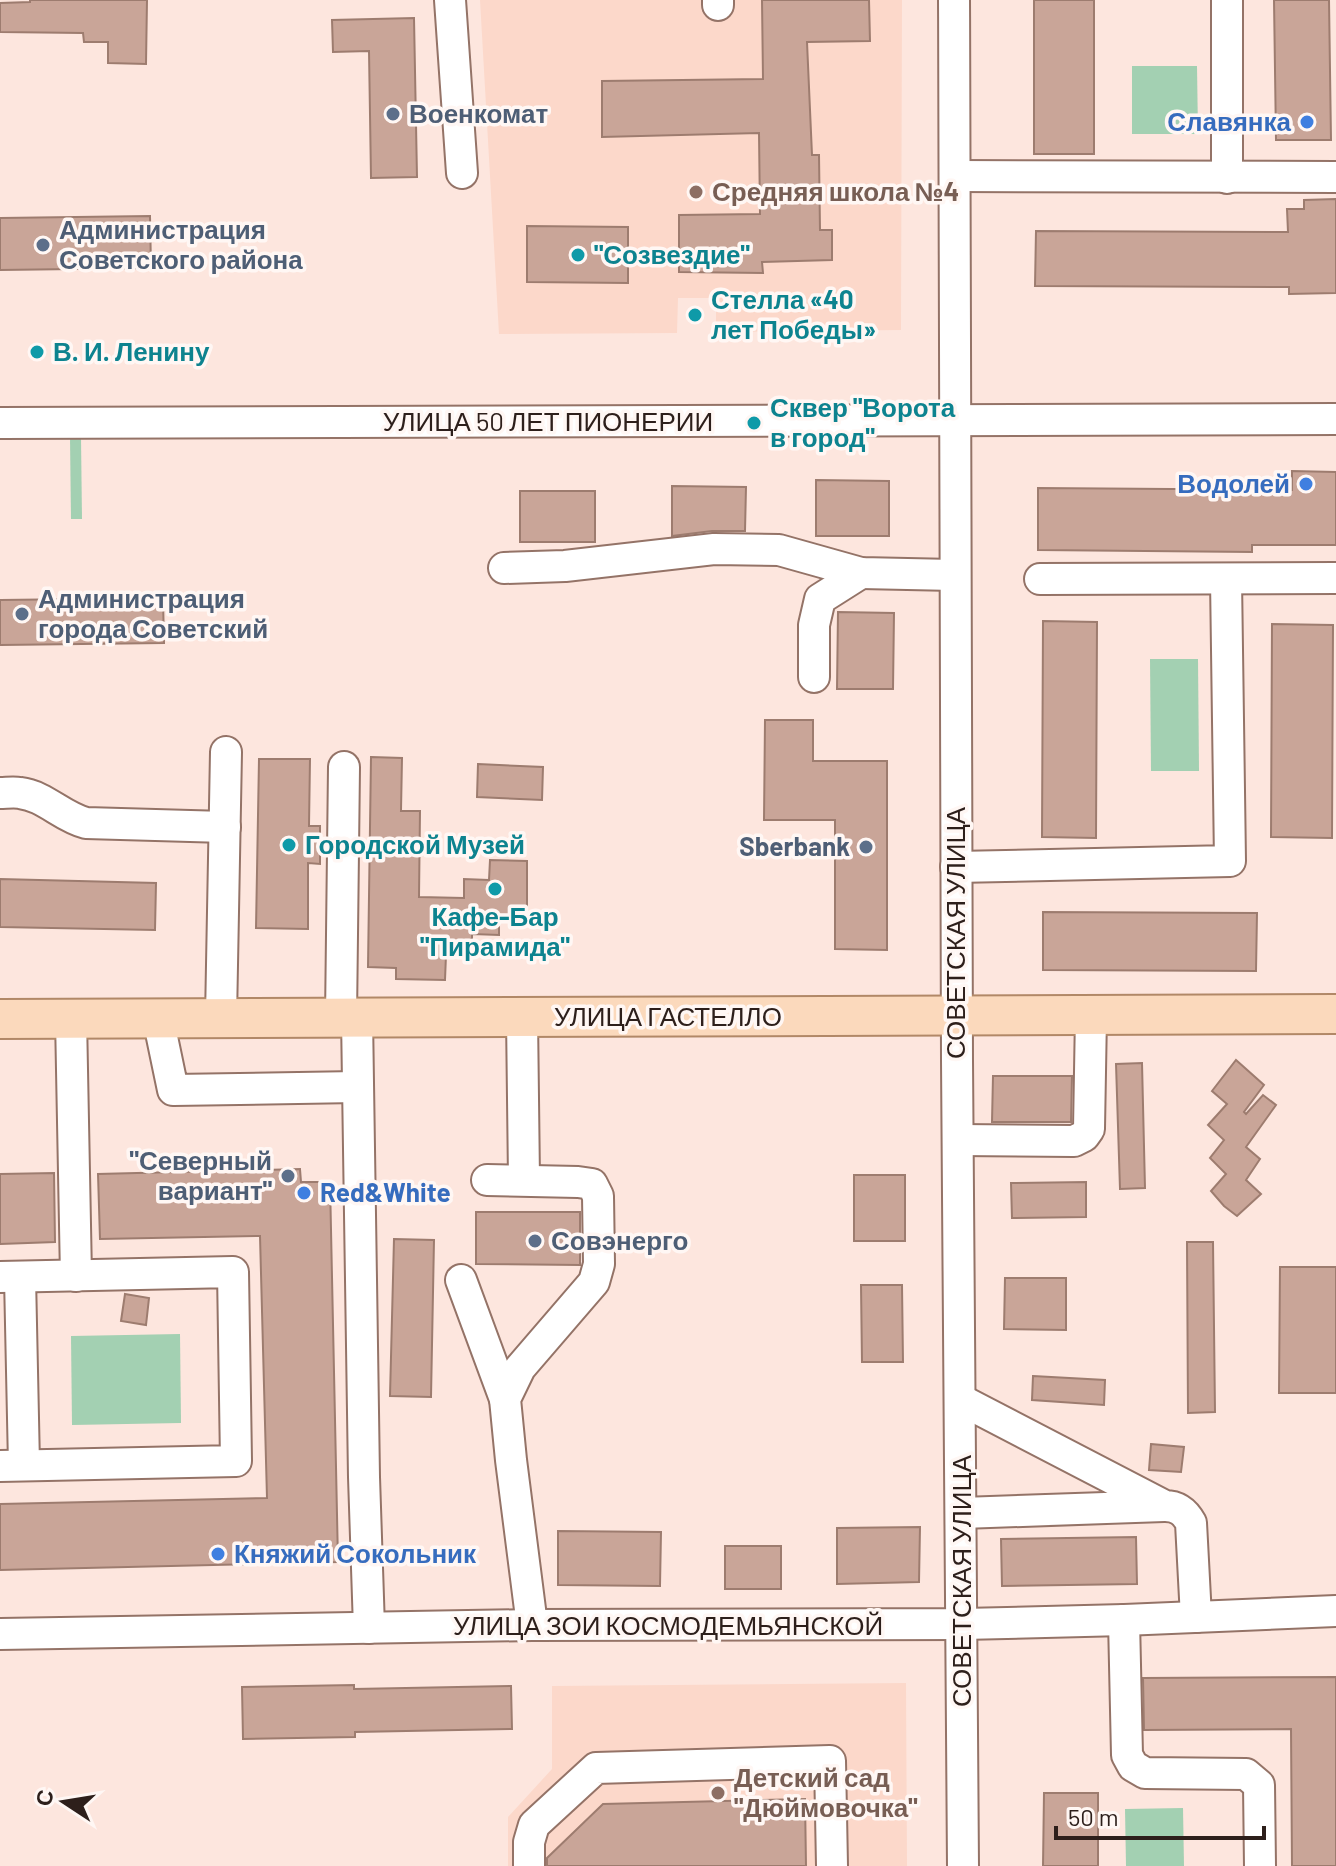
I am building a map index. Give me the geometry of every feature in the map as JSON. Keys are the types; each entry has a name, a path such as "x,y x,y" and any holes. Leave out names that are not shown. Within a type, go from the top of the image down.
{"main road":[{"name":"УЛИЦА ГАСТЕЛЛО","path":"0,1019 1336,1014"}],"street":[{"path":"450,0 462,173"},
{"name":"СОВЕТСКАЯ УЛИЦА","path":"954,0 954,575 963,1866"},
{"path":"1227,0 1227,178"},
{"path":"955,176 1336,177"},
{"name":"УЛИЦА 50 ЛЕТ ПИОНЕРИИ","path":"0,423 1336,419"},
{"path":"504,568 565,566 714,549 779,550 861,573 954,575"},
{"path":"814,677 814,625 820,599 861,573"},
{"path":"1040,579 1336,578"},
{"path":"956,867 1230,861 1226,579"},
{"path":"221,1018 226,752"},
{"path":"344,767 349,1018 357,1087 369,1628"},
{"path":"0,793 36,797 72,819 86,823 225,827"},
{"path":"958,1140 1074,1141 1084,1136 1089,1129 1091,1015"},
{"path":"522,1017 524,1180"},
{"path":"71,1018 76,1276"},
{"path":"158,1018 173,1090 357,1087"},
{"path":"487,1180 592,1184 598,1196 599,1264 594,1282 520,1368 505,1399"},
{"path":"233,1272 236,1461 12,1465 10,1277 233,1272"},
{"path":"461,1280 505,1399 532,1625"},
{"path":"961,1400 1165,1506"},
{"path":"962,1513 1175,1506 1186,1514 1191,1523 1196,1617"},
{"name":"УЛИЦА ЗОИ КОСМОДЕМЬЯНСКОЙ","path":"0,1634 532,1625 963,1624 1336,1611"},
{"path":"1124,1620 1127,1755 1133,1766 1145,1773 1246,1774 1259,1785 1260,1866"},
{"path":"529,1866 529,1842 534,1825 596,1768 830,1761 832,1866"}],"shaded area":[{"name":"Средняя школа №4","path":"480,0 902,0 901,330 716,332 716,298 678,298 677,333 499,334"},
{"name":"Детский сад \"Дюймовочка\"","path":"906,1683 907,1866 508,1866 508,1817 552,1769 552,1686"}],"green space":[{"path":"1132,66 1197,66 1198,134 1132,134"},
{"path":"70,437 81,437 82,519 71,519"},
{"path":"1150,659 1198,659 1199,771 1151,771"},
{"path":"180,1334 181,1423 72,1425 71,1336"},
{"path":"1183,1808 1184,1866 1126,1866 1125,1809"}],"building":[{"path":"147,0 146,64 108,63 108,42 84,42 83,33 0,32 0,3"},
{"path":"762,0 869,0 870,41 807,42 812,155 819,155 820,230 832,230 832,260 762,262 763,273 679,272 679,215 760,214 759,133 602,137 602,81 763,79"},
{"path":"1034,0 1094,0 1094,154 1034,154"},
{"path":"1274,0 1329,0 1331,140 1276,140"},
{"name":"Военкомат","path":"414,18 417,177 371,178 369,51 333,52 332,20"},
{"path":"1336,199 1336,293 1289,294 1289,287 1035,286 1036,231 1288,232 1287,209 1304,209 1304,200"},
{"path":"150,216 151,268 0,270 0,218"},
{"name":"\"Созвездие\"","path":"527,226 628,227 628,283 527,282"},
{"path":"1292,471 1336,472 1336,545 1252,545 1252,552 1038,550 1038,488 1292,490"},
{"path":"816,480 889,481 889,536 816,536"},
{"path":"672,486 746,487 745,531 672,536"},
{"path":"520,491 595,491 595,542 520,542"},
{"path":"163,598 164,643 0,645 0,600"},
{"path":"838,612 894,613 893,689 837,689"},
{"path":"1043,621 1097,622 1096,838 1042,837"},
{"path":"1272,624 1333,625 1332,838 1271,837"},
{"path":"765,720 813,720 813,761 887,761 887,950 835,949 835,820 764,820"},
{"name":"Кафе-Бар \"Пирамида\"","path":"371,757 402,758 401,811 420,811 419,897 464,898 464,879 489,880 490,860 527,861 527,915 499,915 499,935 472,934 472,956 446,955 445,980 396,979 396,968 368,967"},
{"name":"Городской Музей","path":"259,759 310,759 309,826 320,826 320,864 308,863 308,929 256,928"},
{"path":"478,764 543,767 542,800 477,797"},
{"path":"0,879 156,883 155,930 0,927"},
{"path":"1043,912 1257,913 1256,971 1043,970"},
{"path":"1236,1060 1264,1085 1244,1112 1246,1114 1263,1095 1276,1105 1246,1147 1260,1159 1246,1180 1261,1194 1237,1216 1211,1191 1226,1174 1210,1158 1224,1140 1208,1125 1227,1104 1212,1091"},
{"path":"1142,1063 1145,1188 1120,1189 1116,1064"},
{"path":"993,1076 1072,1076 1071,1122 992,1122"},
{"path":"300,1169 301,1182 330,1182 338,1562 0,1570 0,1504 267,1498 260,1236 100,1239 98,1174"},
{"path":"54,1173 55,1242 0,1244 0,1174"},
{"path":"854,1175 905,1175 905,1241 854,1241"},
{"path":"1086,1182 1086,1217 1012,1218 1011,1183"},
{"path":"476,1212 580,1212 580,1265 476,1264"},
{"path":"394,1239 434,1240 431,1397 390,1396"},
{"path":"1187,1242 1213,1242 1215,1412 1188,1413"},
{"path":"1280,1267 1336,1267 1336,1393 1279,1393"},
{"path":"1005,1278 1066,1278 1066,1330 1004,1329"},
{"path":"861,1285 902,1285 903,1362 862,1362"},
{"path":"125,1294 149,1298 146,1325 121,1321"},
{"path":"1033,1376 1105,1380 1104,1405 1032,1400"},
{"path":"1151,1444 1184,1447 1181,1472 1149,1470"},
{"path":"920,1527 919,1582 837,1584 837,1528"},
{"path":"558,1531 661,1532 660,1586 558,1585"},
{"path":"1136,1537 1137,1584 1002,1586 1001,1539"},
{"path":"725,1546 781,1546 781,1589 725,1589"},
{"path":"1336,1677 1336,1866 1292,1866 1291,1729 1144,1730 1143,1678"},
{"path":"354,1685 354,1689 511,1686 512,1729 355,1732 355,1737 243,1739 242,1687"},
{"path":"1044,1793 1098,1793 1098,1866 1043,1866"},
{"path":"805,1799 806,1866 547,1866 547,1858 603,1804"}],"place":[{"name":"Военкомат","path":"393,114"},
{"name":"Славянка","path":"1307,122"},
{"name":"Средняя школа №4","path":"696,192"},
{"name":"Администрация Советского района","path":"43,245"},
{"name":"\"Созвездие\"","path":"578,255"},
{"name":"Стелла «40 лет Победы»","path":"695,315"},
{"name":"В. И. Ленину","path":"37,352"},
{"name":"Сквер \"Ворота в город\"","path":"754,423"},
{"name":"Водолей","path":"1306,484"},
{"name":"Администрация города Советский","path":"22,614"},
{"name":"Городской Музей","path":"289,845"},
{"name":"Sberbank","path":"866,847"},
{"name":"Кафе-Бар \"Пирамида\"","path":"495,889"},
{"name":"\"Северный вариант\"","path":"288,1176"},
{"name":"Red&White","path":"304,1193"},
{"name":"Совэнерго","path":"535,1241"},
{"name":"Княжий Сокольник","path":"218,1554"},
{"name":"Детский сад \"Дюймовочка\"","path":"718,1793"}]}
